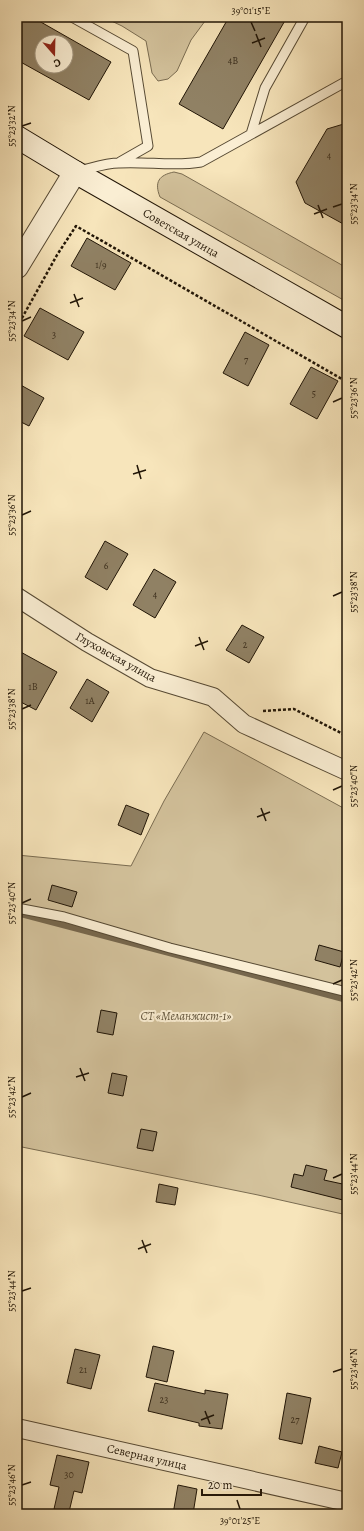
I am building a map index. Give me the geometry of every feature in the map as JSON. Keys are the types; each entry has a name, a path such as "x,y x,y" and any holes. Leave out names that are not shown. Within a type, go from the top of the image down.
{"main road":[{"name":"Советская улица","path":"17,137 75,172 347,327"},
{"path":"17,267 75,172"}],"street":[{"name":"Глуховская улица","path":"17,597 86,642 150,678 212,697 244,724 347,771"},
{"name":"Северная улица","path":"17,1428 347,1502"}],"lane":[{"path":"72,17 133,51 148,146 118,162 75,172"},
{"path":"251,134 265,88 305,17"},
{"path":"118,162 176,164 201,162 347,81"},
{"path":"17,908 64,917 170,948 347,992"}],"path":[{"path":"17,327 76,226 347,382"},
{"path":"256,710 262,711 294,708 347,736"}],"green space":[{"path":"103,17 208,17 191,40 177,71 168,79 158,81 152,73 146,41 122,26"},
{"path":"174,172 182,174 347,268 347,302 160,197 158,192 159,180 161,177"},
{"name":"СТ «Меланжист-1»","path":"204,732 347,810 347,1215 258,1195 17,1146 17,855 131,866 164,801"}],"building":[{"path":"17,17 32,17 62,34 34,34 34,69 17,60"},
{"path":"229,17 287,17 223,129 179,104"},
{"path":"74,41 111,62 89,100 42,74 74,74"},
{"path":"347,123 347,226 305,203 296,182 327,129"},
{"path":"87,238 131,263 115,290 71,266"},
{"path":"40,308 84,332 68,360 24,336"},
{"path":"245,332 269,345 248,386 223,373"},
{"path":"311,367 338,381 317,419 290,404"},
{"path":"17,383 44,398 29,426 17,420"},
{"path":"105,541 128,554 107,590 85,577"},
{"path":"154,569 176,582 155,618 133,605"},
{"path":"242,625 264,637 249,663 226,650"},
{"path":"17,650 57,672 36,710 17,700"},
{"path":"87,679 109,692 92,722 70,708"},
{"path":"126,805 149,814 141,835 118,825"},
{"path":"52,885 77,892 72,907 48,900"},
{"path":"319,945 344,952 340,967 315,960"},
{"path":"101,1010 117,1013 113,1035 97,1032"},
{"path":"112,1073 127,1076 123,1096 108,1093"},
{"path":"141,1129 157,1132 153,1151 137,1148"},
{"path":"306,1165 327,1170 324,1180 347,1185 347,1201 291,1187 294,1174 303,1176"},
{"path":"159,1184 178,1188 175,1205 156,1202"},
{"path":"153,1346 174,1351 167,1382 146,1377"},
{"path":"75,1349 100,1355 91,1389 67,1383"},
{"path":"155,1383 205,1394 205,1390 228,1394 222,1429 199,1426 199,1423 148,1411"},
{"path":"287,1393 311,1398 302,1444 279,1439"},
{"path":"319,1446 342,1452 338,1468 315,1463"},
{"path":"57,1455 89,1462 82,1493 74,1491 69,1512 54,1509 59,1487 50,1485"},
{"path":"178,1485 197,1489 193,1514 173,1514"}],"waterway":[{"path":"17,913 347,1000"}]}
